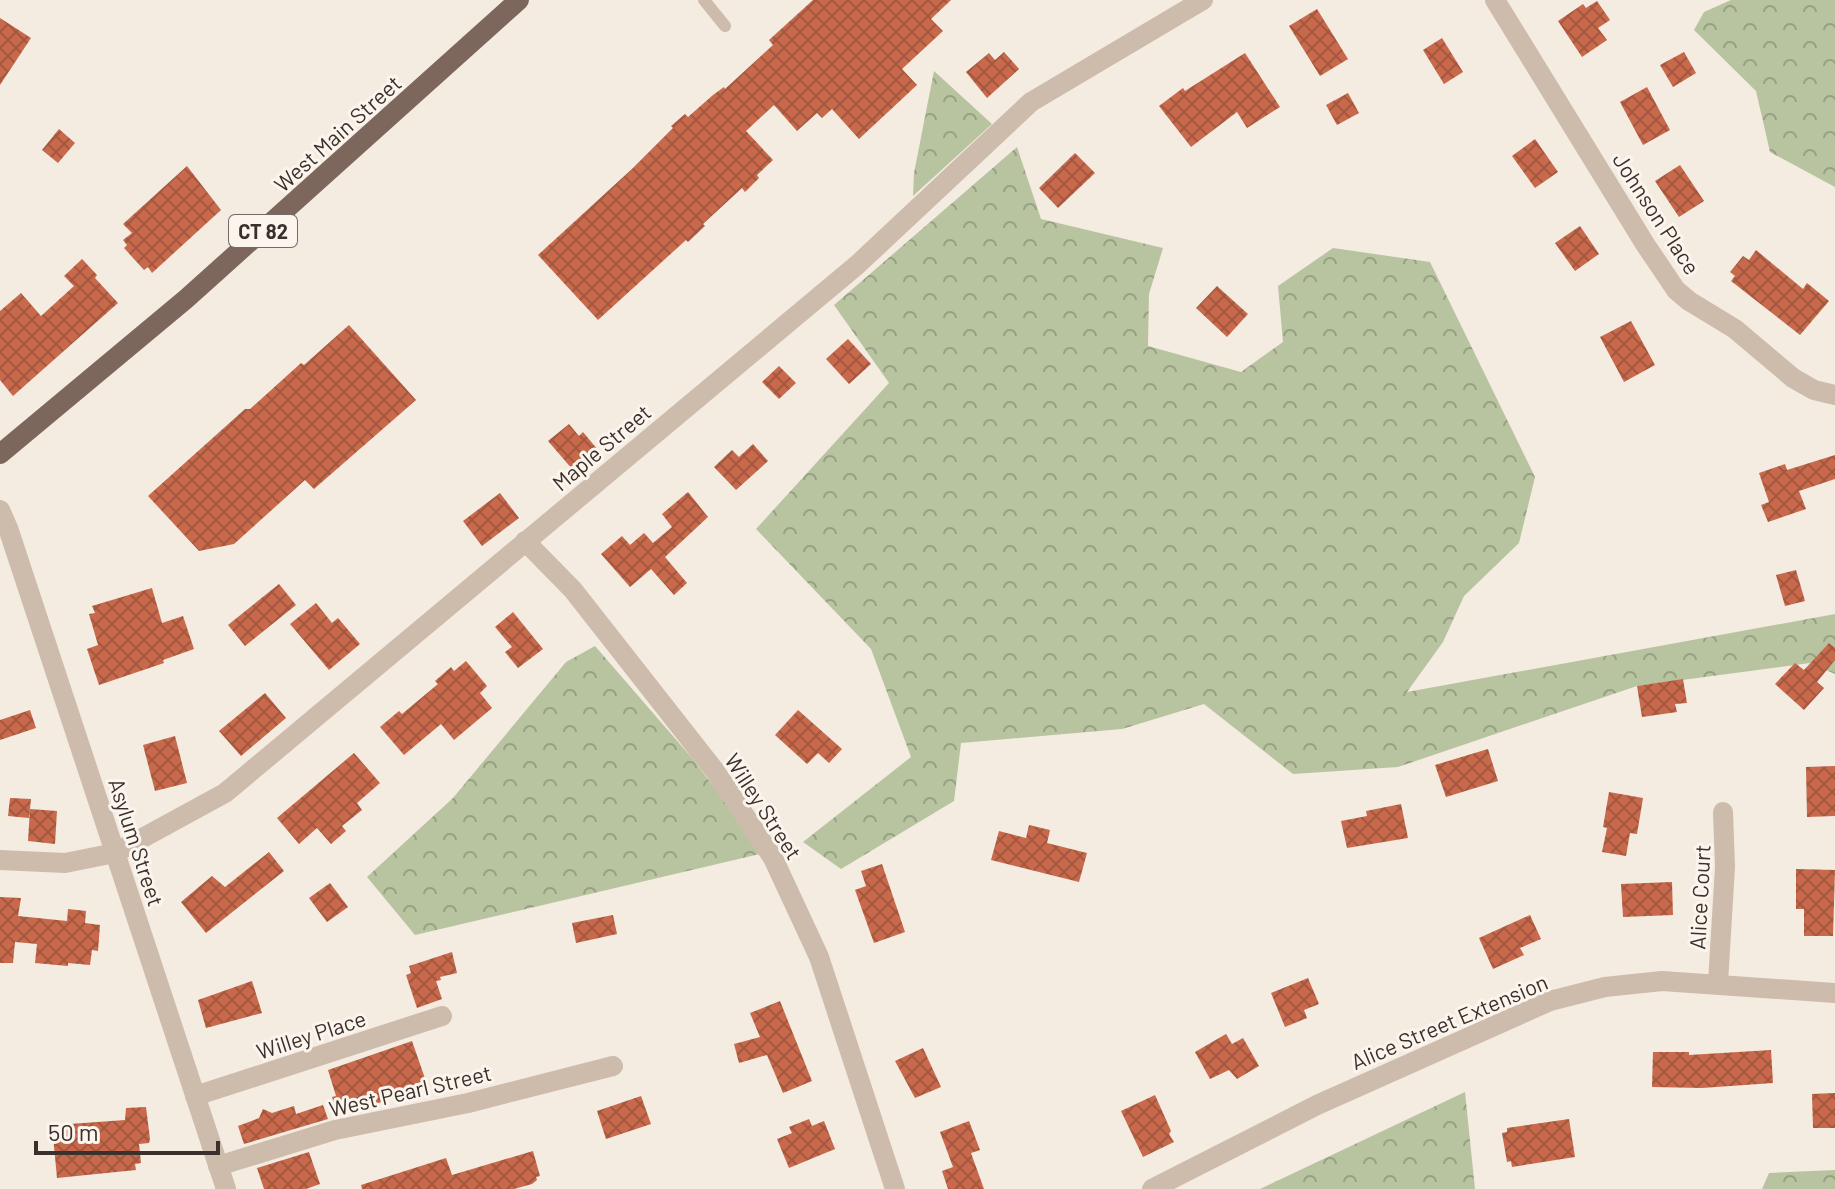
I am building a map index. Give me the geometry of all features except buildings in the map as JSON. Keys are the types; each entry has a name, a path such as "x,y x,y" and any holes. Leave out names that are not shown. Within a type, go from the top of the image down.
{"main road":[{"name":"West Main Street","path":"0,454 209,279 519,0"}],"street":[{"name":"Maple Street","path":"0,860 65,863 115,853 225,793 857,265 1031,102 1203,0"},
{"name":"Johnson Place","path":"1495,0 1676,290 1735,329 1793,378 1814,390 1835,395"},
{"name":"Asylum Street","path":"0,510 226,1189"},
{"name":"Willey Street","path":"525,541 573,590 715,771 773,858 819,957 895,1189"},
{"name":"Alice Court","path":"1718,983 1725,867 1723,812"},
{"name":"Alice Street Extension","path":"1152,1189 1317,1105 1550,1001 1605,987 1662,981 1835,993"},
{"name":"Willey Place","path":"195,1096 442,1016"},
{"name":"West Pearl Street","path":"218,1166 335,1130 468,1103 613,1066"}],"lane":[{"path":"704,0 725,26"}],"green space":[{"path":"1731,0 1835,0 1835,187 1770,152 1756,91 1694,30 1704,12"},
{"path":"934,71 992,124 913,196 914,173"},
{"path":"1017,147 1041,219 1163,248 1149,294 1148,346 1241,372 1283,342 1278,286 1333,248 1430,262 1535,477 1519,543 1464,596 1443,642 1407,692 1835,614 1835,674 1810,663 1637,686 1398,767 1293,774 1204,704 1122,729 961,743 954,801 841,869 803,842 911,757 871,649 756,529 889,383 834,305"},
{"path":"595,646 692,758 764,853 415,935 367,877 453,798 566,662"},
{"path":"1465,1092 1475,1189 1260,1189"},
{"path":"1835,1170 1835,1189 1762,1189 1769,1173"}]}
